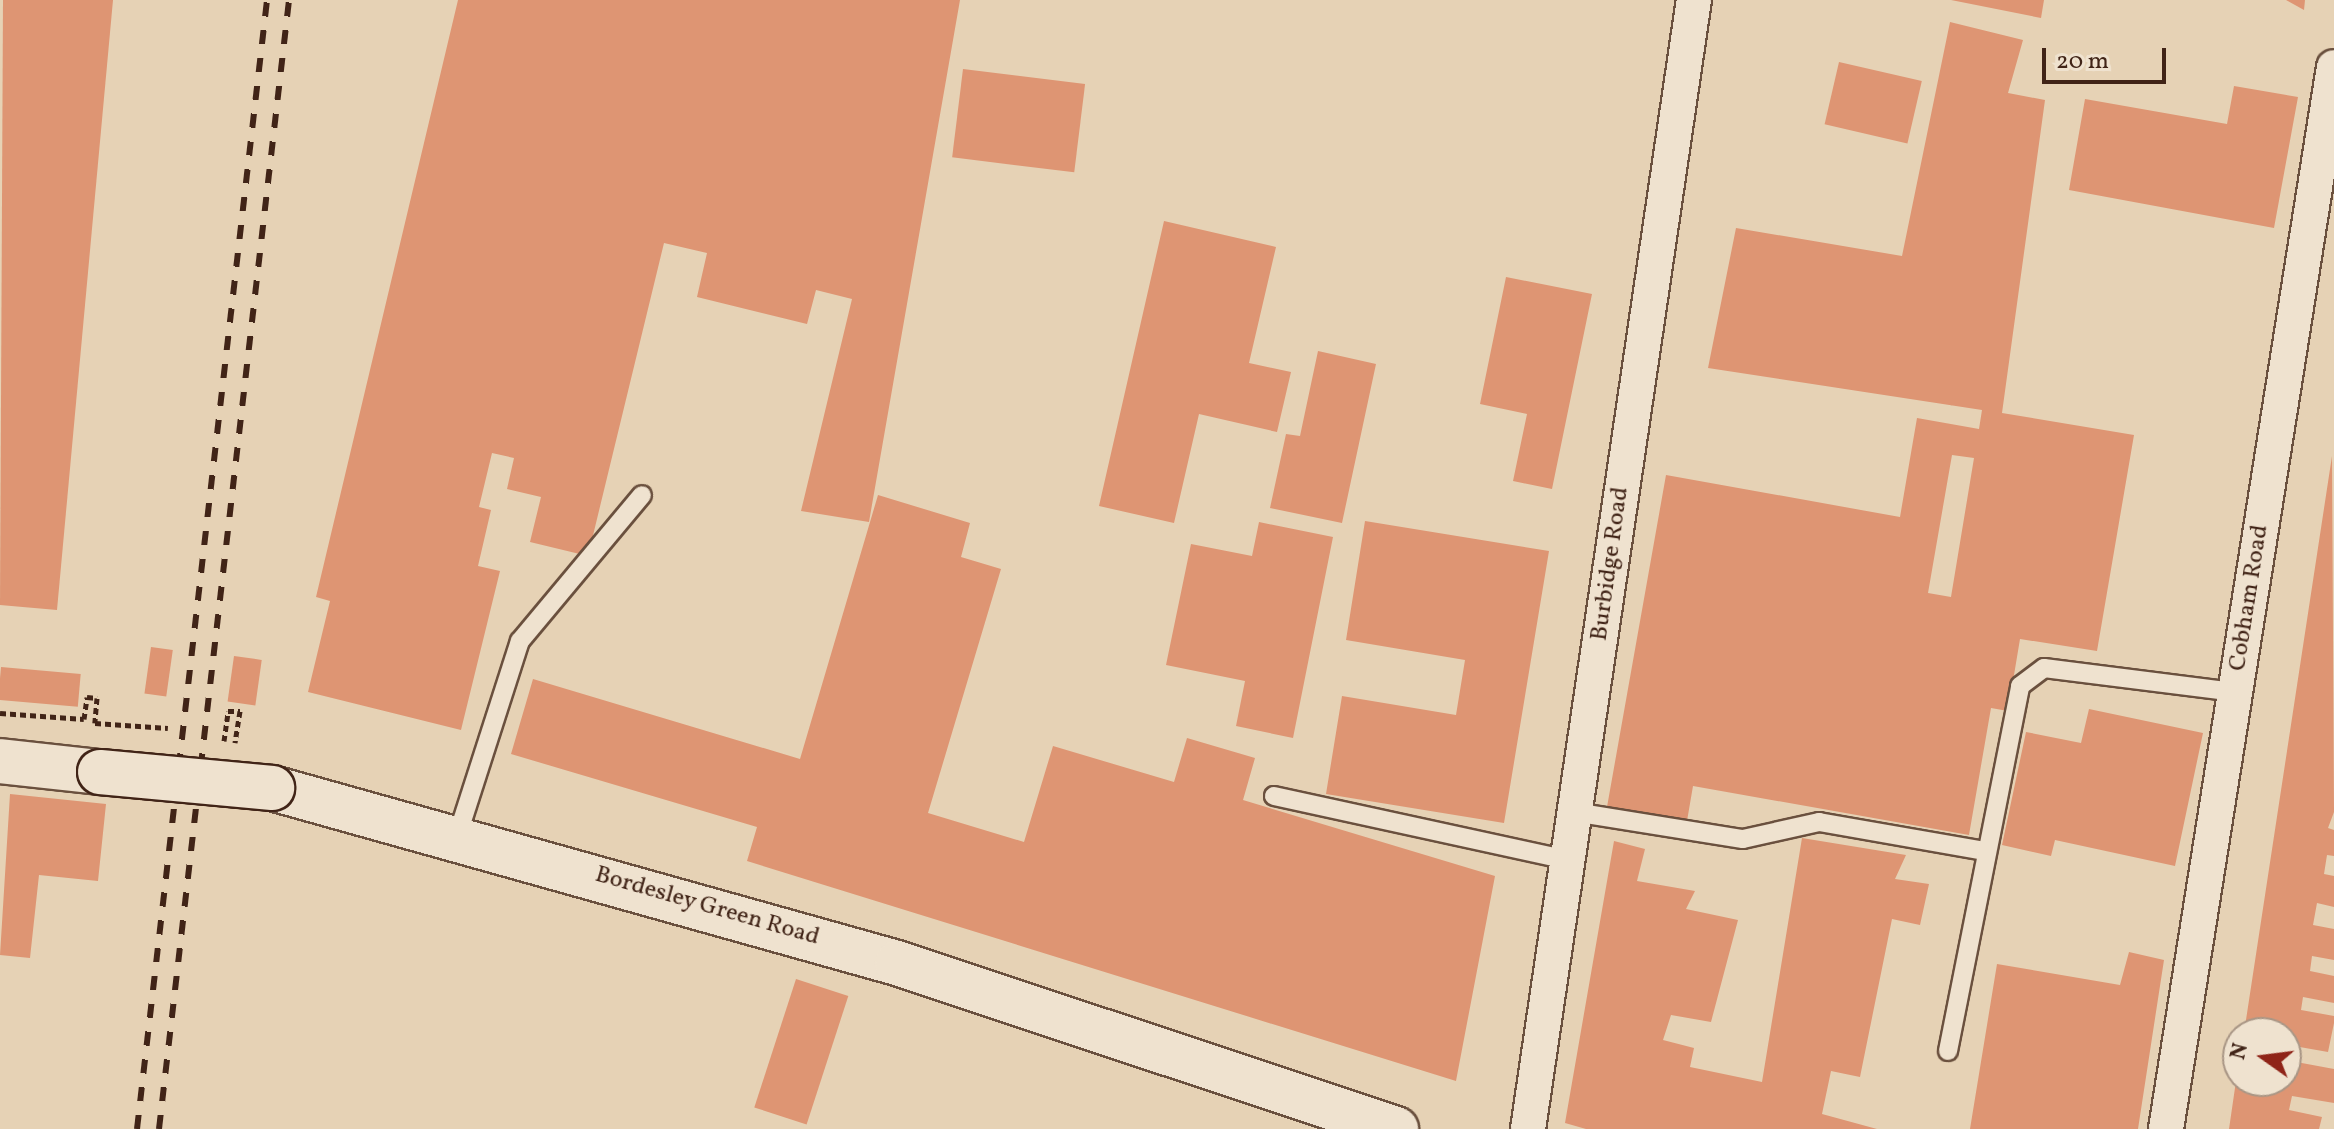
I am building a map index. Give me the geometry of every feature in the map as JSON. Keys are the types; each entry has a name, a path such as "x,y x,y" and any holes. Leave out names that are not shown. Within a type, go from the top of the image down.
{"main road":[{"name":"Bordesley Green Road","path":"0,761 272,788 457,837 897,963 1396,1129"}],"street":[{"name":"Burbidge Road","path":"1528,1129 1694,0"},
{"name":"Cobham Road","path":"2166,1129 2334,67"}],"lane":[{"path":"457,837 520,641 642,495"},
{"path":"1948,1051 2009,722 2031,674 2044,668 2235,692"},
{"path":"1274,796 1567,860"},
{"path":"1574,812 1743,839 1819,822 1985,851"}],"path":[{"path":"0,713 84,719 87,697 97,698 95,723 168,728"}],"building":[{"path":"3,0 113,0 57,610 0,605"},
{"path":"458,0 960,0 869,522 801,511 852,299 816,290 807,324 697,297 707,253 664,243 588,556 530,542 541,497 507,489 514,458 492,453 479,507 491,510 478,566 500,571 461,730 308,692 330,601 316,597"},
{"path":"1951,0 2044,0 2041,18"},
{"path":"2286,0 2305,0 2304,10"},
{"path":"1950,22 2023,40 2008,93 2045,100 2002,413 2134,435 2097,651 2020,639 2008,711 1991,708 1969,835 1693,786 1687,821 1607,807 1666,475 1900,517 1917,418 1979,429 1982,410 1708,368 1736,228 1902,256","holes":["1952,455 1974,458 1951,597 1928,593"]},
{"path":"1839,62 1922,81 1907,143 1825,124"},
{"path":"963,69 1085,84 1074,172 952,157"},
{"path":"2234,86 2298,97 2274,228 2069,190 2085,99 2227,124"},
{"path":"1164,221 1276,247 1249,363 1291,372 1277,432 1199,414 1174,523 1099,506"},
{"path":"1506,277 1592,294 1552,489 1513,481 1527,414 1480,404"},
{"path":"1318,351 1376,364 1342,523 1270,508 1286,434 1300,436"},
{"path":"2332,456 2334,812 2328,828 2334,830 2334,856 2327,855 2324,874 2334,876 2334,907 2317,903 2313,925 2334,929 2334,960 2312,956 2310,971 2334,976 2334,1003 2303,997 2301,1010 2334,1016 2328,1052 2302,1047 2302,1017 2246,1017"},
{"path":"878,495 970,523 961,557 1001,569 928,813 1024,842 1053,746 1174,782 1187,738 1255,758 1243,800 1495,876 1456,1081 747,861 757,827 511,754 533,679 800,759"},
{"path":"1365,521 1549,551 1504,823 1326,794 1342,696 1456,715 1465,660 1346,640"},
{"path":"1259,522 1333,537 1293,738 1236,726 1245,681 1166,665 1191,544 1252,556"},
{"path":"151,647 173,650 166,697 144,694"},
{"path":"234,656 262,660 255,705 228,702"},
{"path":"1,667 81,674 78,707 0,700"},
{"path":"2089,709 2203,733 2175,866 2055,840 2051,856 2002,845 2026,732 2081,743"},
{"path":"10,794 106,804 98,881 39,875 30,958 0,955"},
{"path":"1802,838 1906,855 1895,879 1929,884 1920,925 1892,919 1860,1077 1831,1071 1822,1114 1877,1129 1586,1129 1565,1123 1614,841 1645,849 1637,881 1695,891 1686,909 1738,920 1711,1022 1671,1015 1663,1040 1694,1048 1690,1067 1762,1082"},
{"path":"2129,952 2164,960 2138,1129 1970,1129 1997,964 2120,985"},
{"path":"796,979 848,996 807,1124 754,1107"},
{"path":"2302,1063 2334,1069 2334,1103 2298,1097 2302,1097"},
{"path":"2234,1097 2292,1097 2289,1110 2322,1117 2319,1129 2229,1129"}],"railway":[{"path":"137,1129 267,0"},
{"path":"159,1129 289,0"}]}
